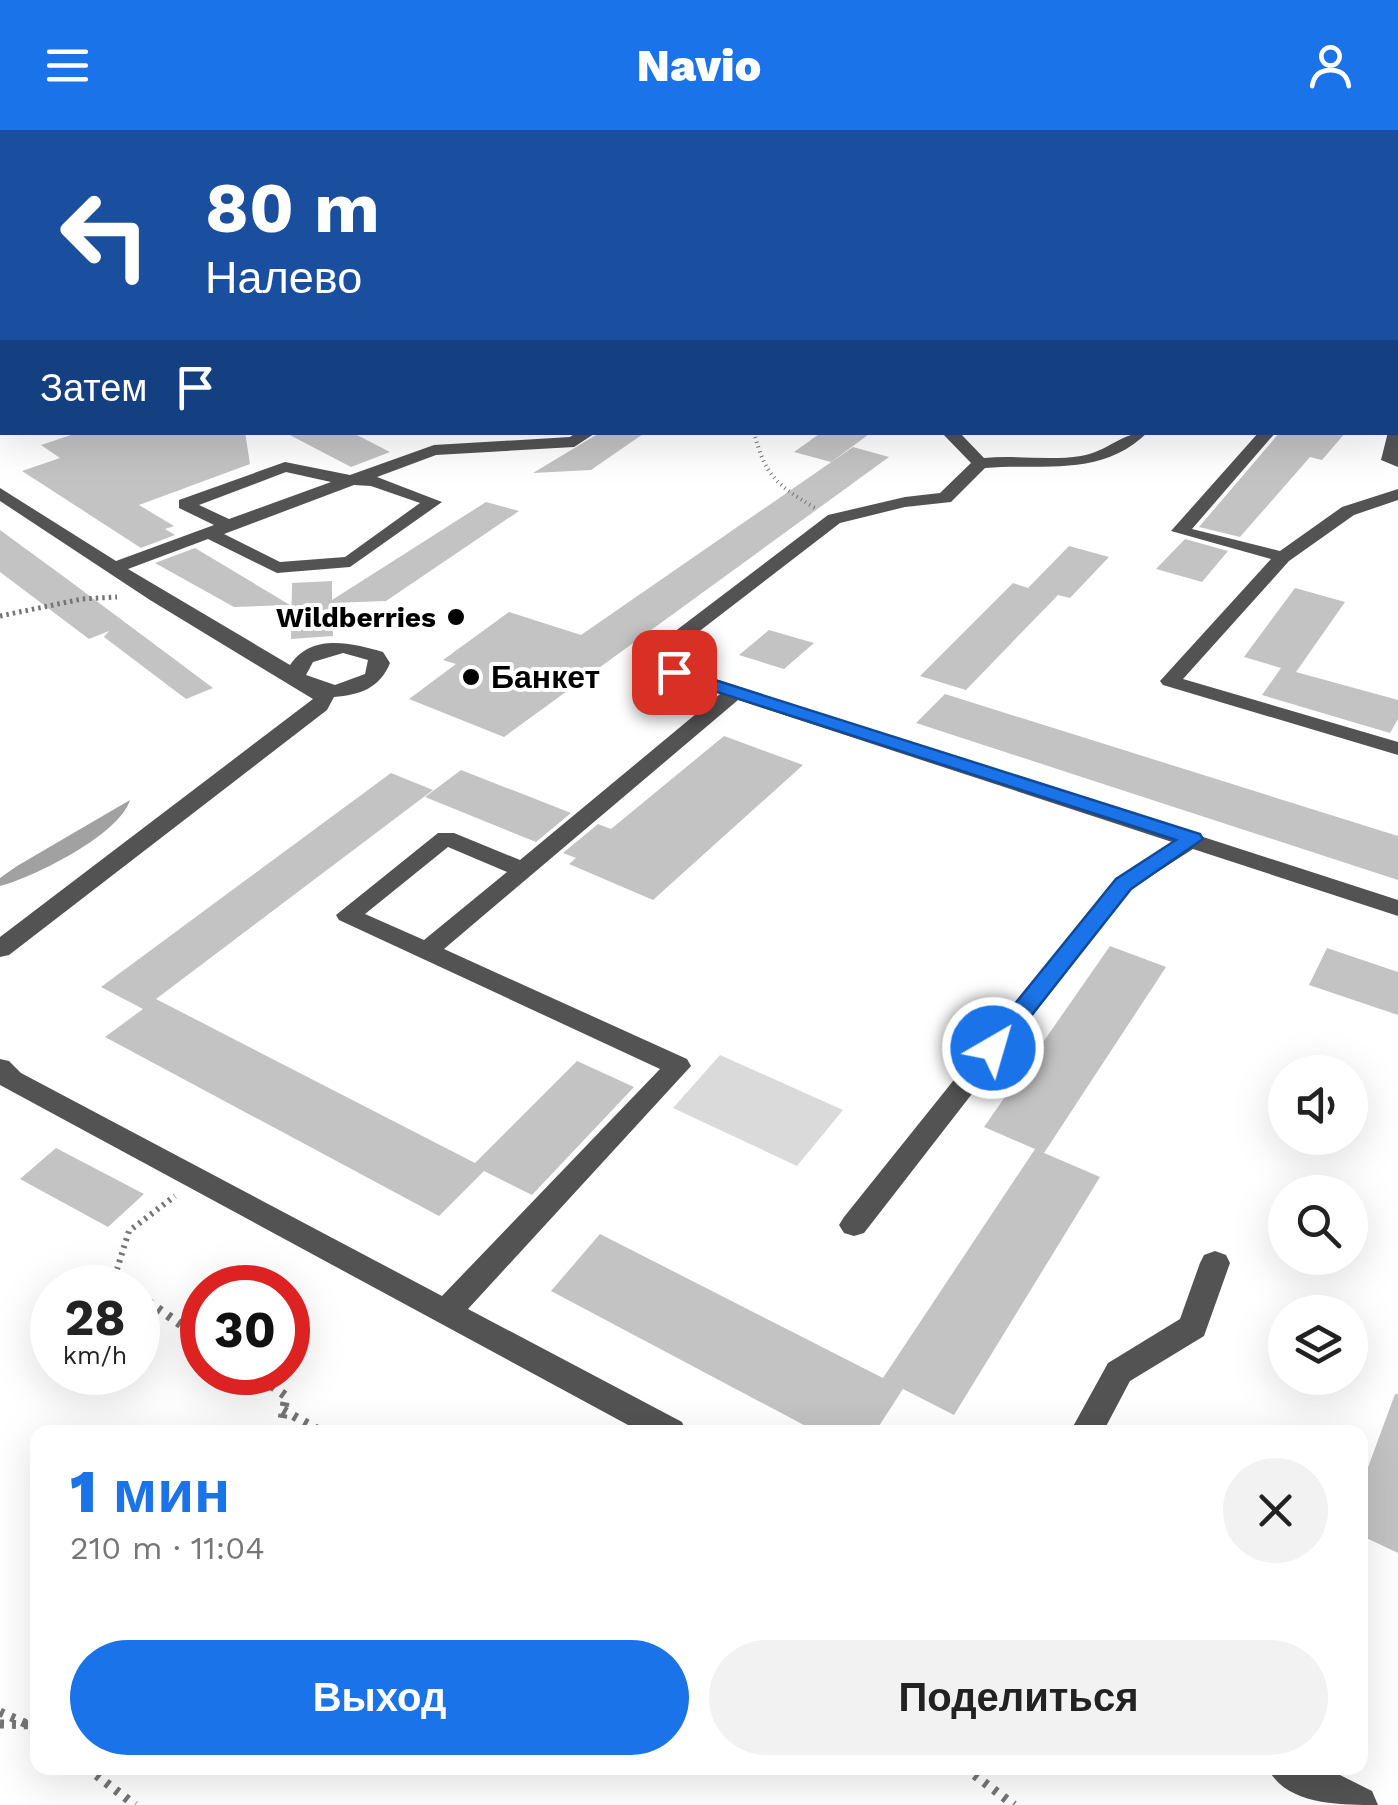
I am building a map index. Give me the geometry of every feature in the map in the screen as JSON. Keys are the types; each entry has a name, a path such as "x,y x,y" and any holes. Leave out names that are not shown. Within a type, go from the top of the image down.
{"street":[{"path":"426,435 434,450"},
{"path":"114,568 343,480 434,450 574,442 584,435"},
{"path":"952,435 980,463"},
{"path":"1136,435 1116,452 1075,462 1014,459 980,463 944,498 904,502 834,519 660,652 674,672 1398,908"},
{"path":"1265,435 1180,530 1283,557"},
{"path":"1395,435 1389,460 1398,462"},
{"path":"209,533 278,568 350,562 433,502 373,481 343,480 285,467 185,504 229,526"},
{"path":"0,492 157,596 324,697 320,706 0,949"},
{"path":"1398,494 1348,511 1283,557 1170,681 1398,749"},
{"path":"427,951 736,692"},
{"path":"447,1311 678,1066 348,915 446,838 523,870"},
{"path":"854,1225 1123,884 1192,839"},
{"path":"0,1068 11,1080 657,1425"},
{"path":"1090,1425 1119,1372 1192,1327 1215,1264"},
{"path":"1300,1775 1358,1805"}],"path":[{"path":"755,435 761,460 778,489 834,519"},
{"path":"0,616 82,600 157,596"},
{"path":"118,1265 129,1231 167,1199 209,1184"},
{"path":"281,1425 285,1395"},
{"path":"283,1410 310,1425"},
{"path":"0,1712 30,1723"},
{"path":"0,1724 30,1725"},
{"path":"96,1775 135,1805"},
{"path":"974,1775 1014,1805"}],"shaded area":[{"path":"130,800 110,827 74,853 0,886 0,878 17,866"},
{"path":"720,1055 843,1110 797,1166 673,1108"}],"building":[{"path":"71,435 245,435 250,464 139,505 174,526 165,529 175,535 141,548 22,471 60,458 41,445"},
{"path":"290,435 357,435 390,452 351,467"},
{"path":"596,435 642,435 591,470 533,473"},
{"path":"818,435 868,435 831,462 794,452"},
{"path":"1277,435 1343,435 1322,460 1310,457 1240,537 1199,527"},
{"path":"853,447 889,457 504,737 409,699 456,664 443,660 509,612 581,635"},
{"path":"486,502 519,511 386,601 332,603 333,636 291,639 292,583 332,581 332,600"},
{"path":"0,530 213,688 186,699 104,637 109,631 89,639 0,572"},
{"path":"1185,539 1228,551 1202,582 1156,569"},
{"path":"1069,546 1109,557 1070,598 1058,595 966,690 920,676 1013,583 1028,588"},
{"path":"195,548 290,605 234,607 155,563"},
{"path":"1295,588 1345,602 1296,672 1398,700 1398,719 1390,733 1262,695 1281,668 1244,657"},
{"path":"769,630 814,643 784,669 739,655"},
{"path":"945,694 1398,836 1398,880 916,723"},
{"path":"724,736 803,765 653,900 569,864 576,858 563,853 598,824 611,829"},
{"path":"461,770 571,813 536,842 425,797"},
{"path":"391,773 433,790 156,999 475,1163 577,1061 634,1087 532,1195 484,1171 439,1216 105,1037 143,1009 101,987"},
{"path":"1110,946 1166,967 1044,1153 984,1127"},
{"path":"1327,948 1398,972 1398,1015 1309,985"},
{"path":"56,1148 144,1194 108,1227 20,1179"},
{"path":"1035,1149 1100,1177 954,1415 903,1389 880,1425 804,1425 551,1291 600,1234 883,1378"},
{"path":"1398,1394 1398,1553 1368,1539 1368,1467"}],"place":[{"name":"Wildberries","path":"456,617"},
{"name":"Банкет","path":"471,677"}],"route":[{"path":"674,672 1192,839 1123,884 993,1048"}]}
